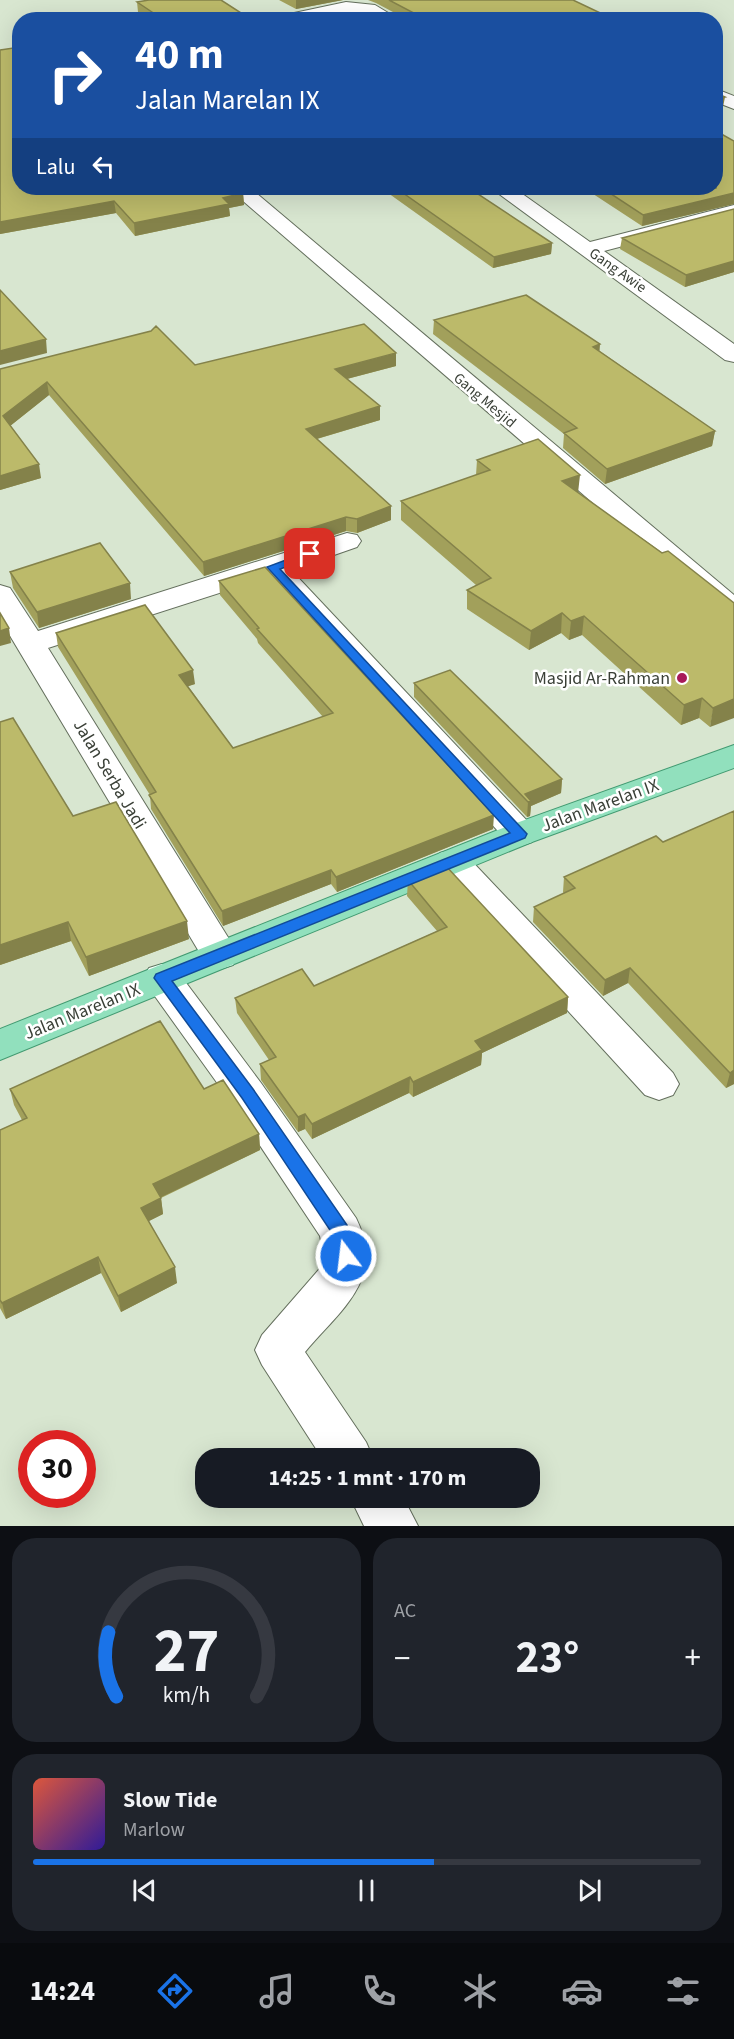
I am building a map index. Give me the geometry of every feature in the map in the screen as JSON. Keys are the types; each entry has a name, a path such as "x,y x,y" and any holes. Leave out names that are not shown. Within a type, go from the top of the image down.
{"main road":[{"name":"Jalan Marelan IX","path":"0,1045 520,834 734,756"}],"street":[{"path":"329,12 356,7 368,8 376,12"},
{"name":"Gang Mesjid","path":"246,195 734,610"},
{"name":"Gang Awie","path":"511,195 728,344"},
{"path":"587,249 734,211"},
{"path":"31,643 347,542"},
{"path":"273,567 520,834"},
{"name":"Jalan Serba Jadi","path":"0,594 220,955"},
{"path":"452,862 659,1084"},
{"path":"162,978 248,1094 341,1231 346,1256 343,1274 278,1350 342,1448"},
{"path":"381,1508 393,1526"}],"building":[{"path":"221,0 240,12 152,12 137,2"},
{"path":"389,0 573,0 598,12 412,12"},
{"path":"12,48 12,195 235,195 223,198 229,204 134,223 114,201 0,222 0,50"},
{"path":"723,135 734,141 734,193 643,215 613,195 723,195"},
{"path":"406,195 480,195 552,243 494,257"},
{"path":"734,209 734,261 686,275 622,238"},
{"path":"0,290 46,339 0,351"},
{"path":"526,295 600,344 593,347 715,431 607,469 564,433 577,428 434,320"},
{"path":"364,324 396,353 335,369 380,406 306,429 391,506 357,519 346,517 203,562 47,382 3,416 39,464 0,476 0,369 151,331 156,326 195,365"},
{"path":"538,439 580,475 562,481 662,553 668,551 734,603 734,699 713,708 702,698 684,705 584,616 571,621 562,613 531,631 467,590 491,578 401,501 490,470 477,460"},
{"path":"100,543 130,583 37,612 10,572"},
{"path":"265,567 494,815 336,877 331,870 222,911 149,795 156,792 56,633 145,605 193,670 179,675 233,748 333,713 257,629 259,628 219,581"},
{"path":"0,613 9,628 0,631"},
{"path":"450,670 562,779 525,794 531,801 528,802 414,683"},
{"path":"13,718 73,816 116,802 187,921 86,957 68,922 0,945 0,722"},
{"path":"734,811 734,1070 730,1073 630,968 605,980 534,907 575,888 564,877 656,836 663,842"},
{"path":"445,865 568,997 475,1041 482,1050 413,1082 410,1077 312,1124 305,1114 298,1117 260,1064 276,1057 235,998 302,969 314,986 447,927 408,880"},
{"path":"160,1021 204,1089 223,1080 259,1134 153,1184 161,1198 141,1208 175,1267 118,1296 98,1257 2,1303 0,1300 0,1130 27,1118 10,1089"}],"place":[{"name":"Masjid Ar-Rahman","path":"682,678"}],"route":[{"path":"310,554 273,567 520,834 162,978 248,1094 341,1231 346,1256"}]}
